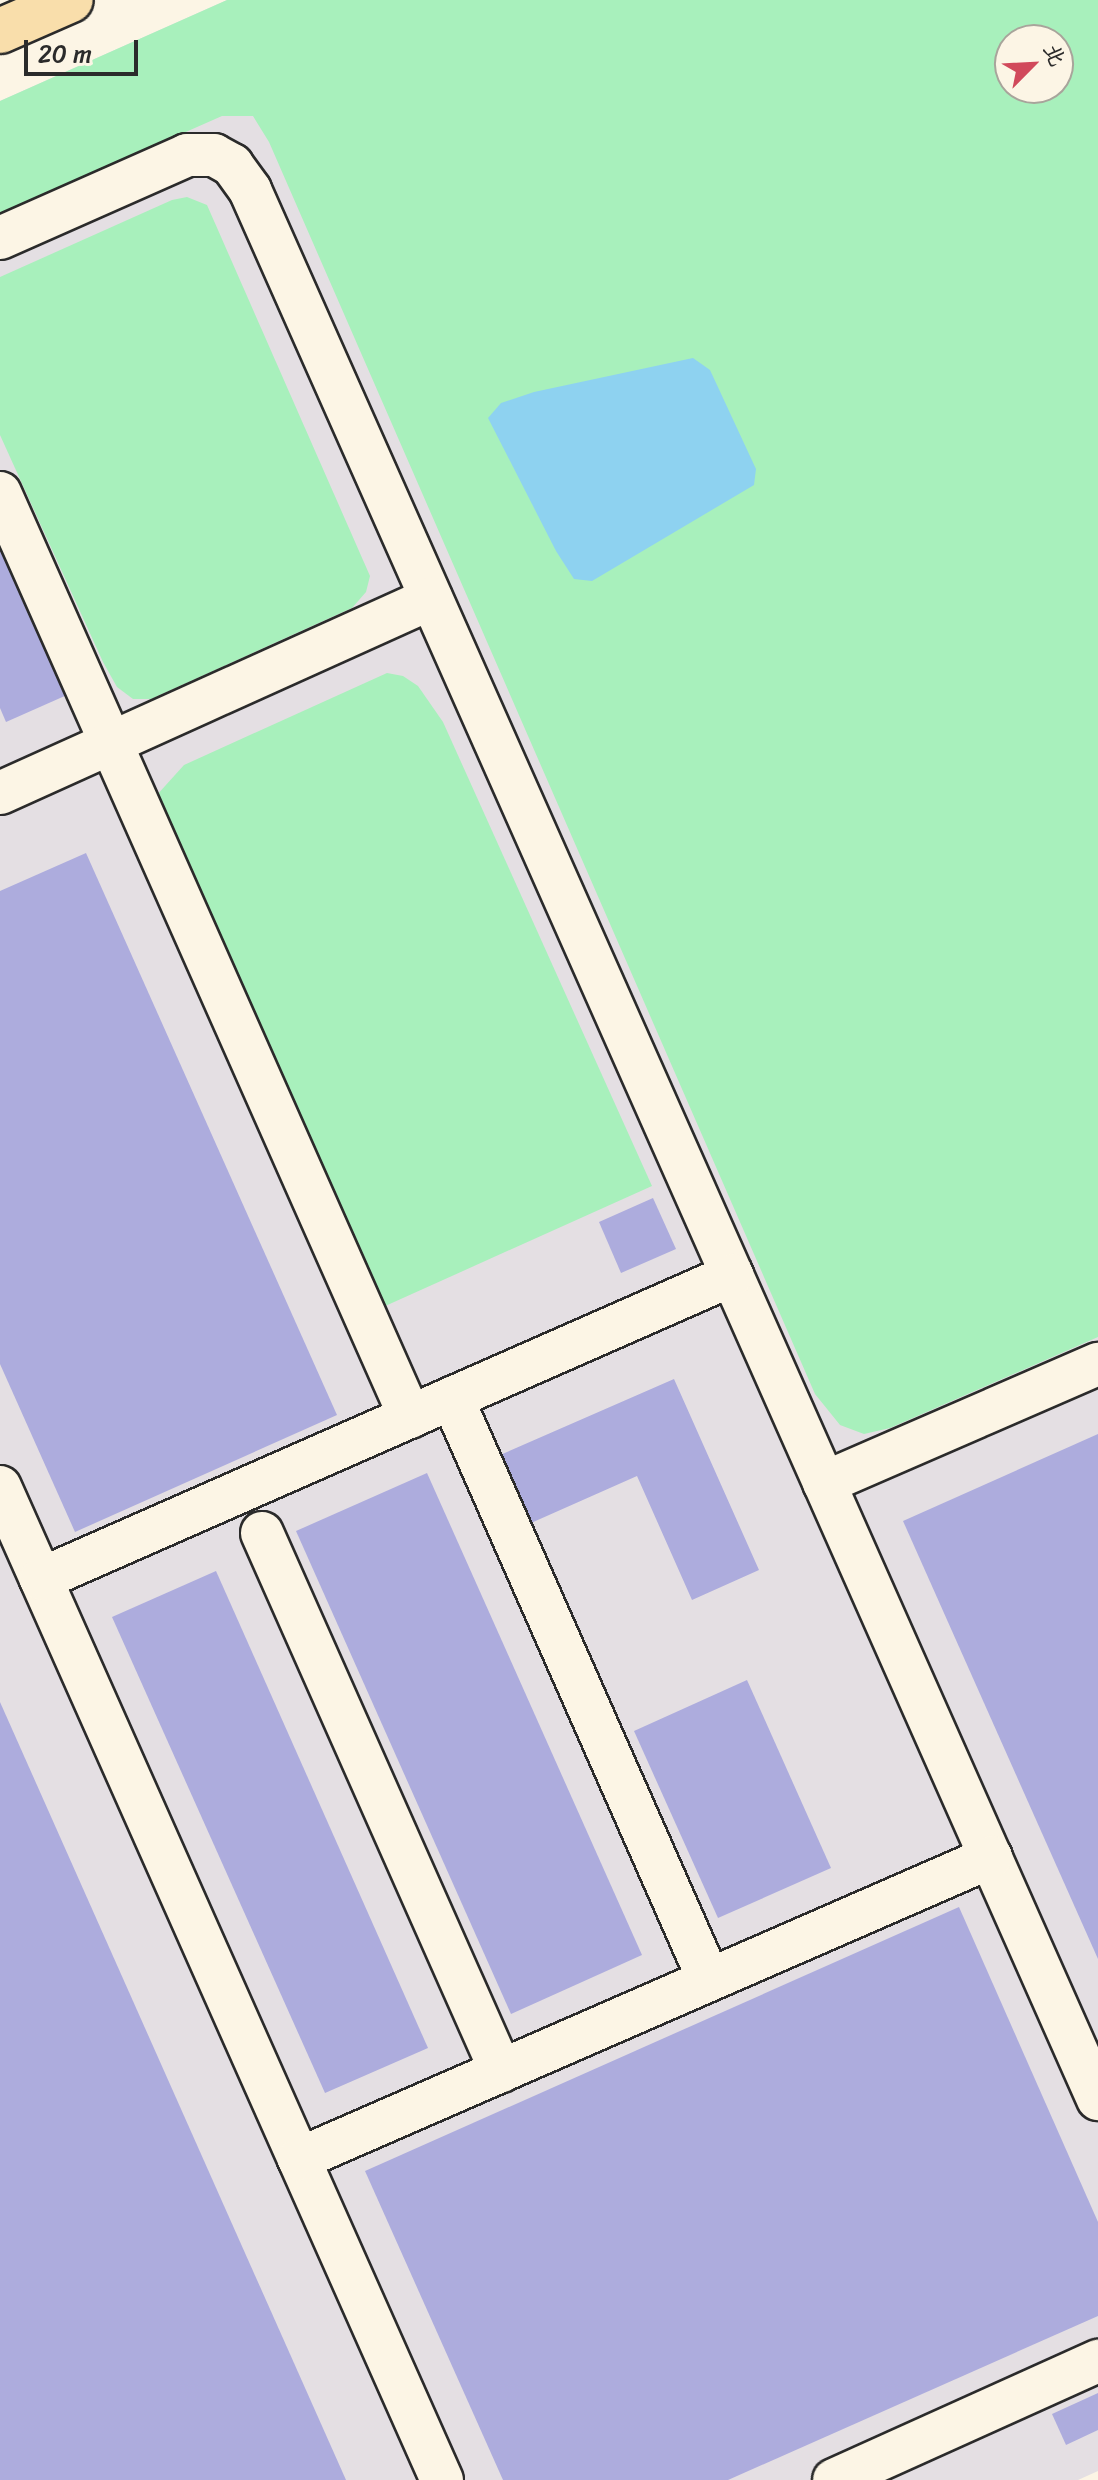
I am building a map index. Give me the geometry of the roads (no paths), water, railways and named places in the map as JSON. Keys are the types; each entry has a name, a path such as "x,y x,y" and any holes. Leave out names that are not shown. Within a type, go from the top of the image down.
{"main road":[{"path":"0,31 71,0"}],"lane":[{"path":"0,238 187,155 214,155 232,165 250,190 1098,2099"},
{"path":"0,493 410,1417"},
{"path":"0,793 431,598"},
{"path":"41,1579 732,1275"},
{"path":"824,1483 1098,1364"},
{"path":"452,1398 709,1980"},
{"path":"0,1487 442,2480"},
{"path":"262,1533 501,2071"},
{"path":"299,2159 991,1857"},
{"path":"834,2480 1098,2361"}],"water":[{"path":"693,358 710,370 756,469 754,485 592,581 574,579 556,551 488,418 501,403 534,392"}]}
